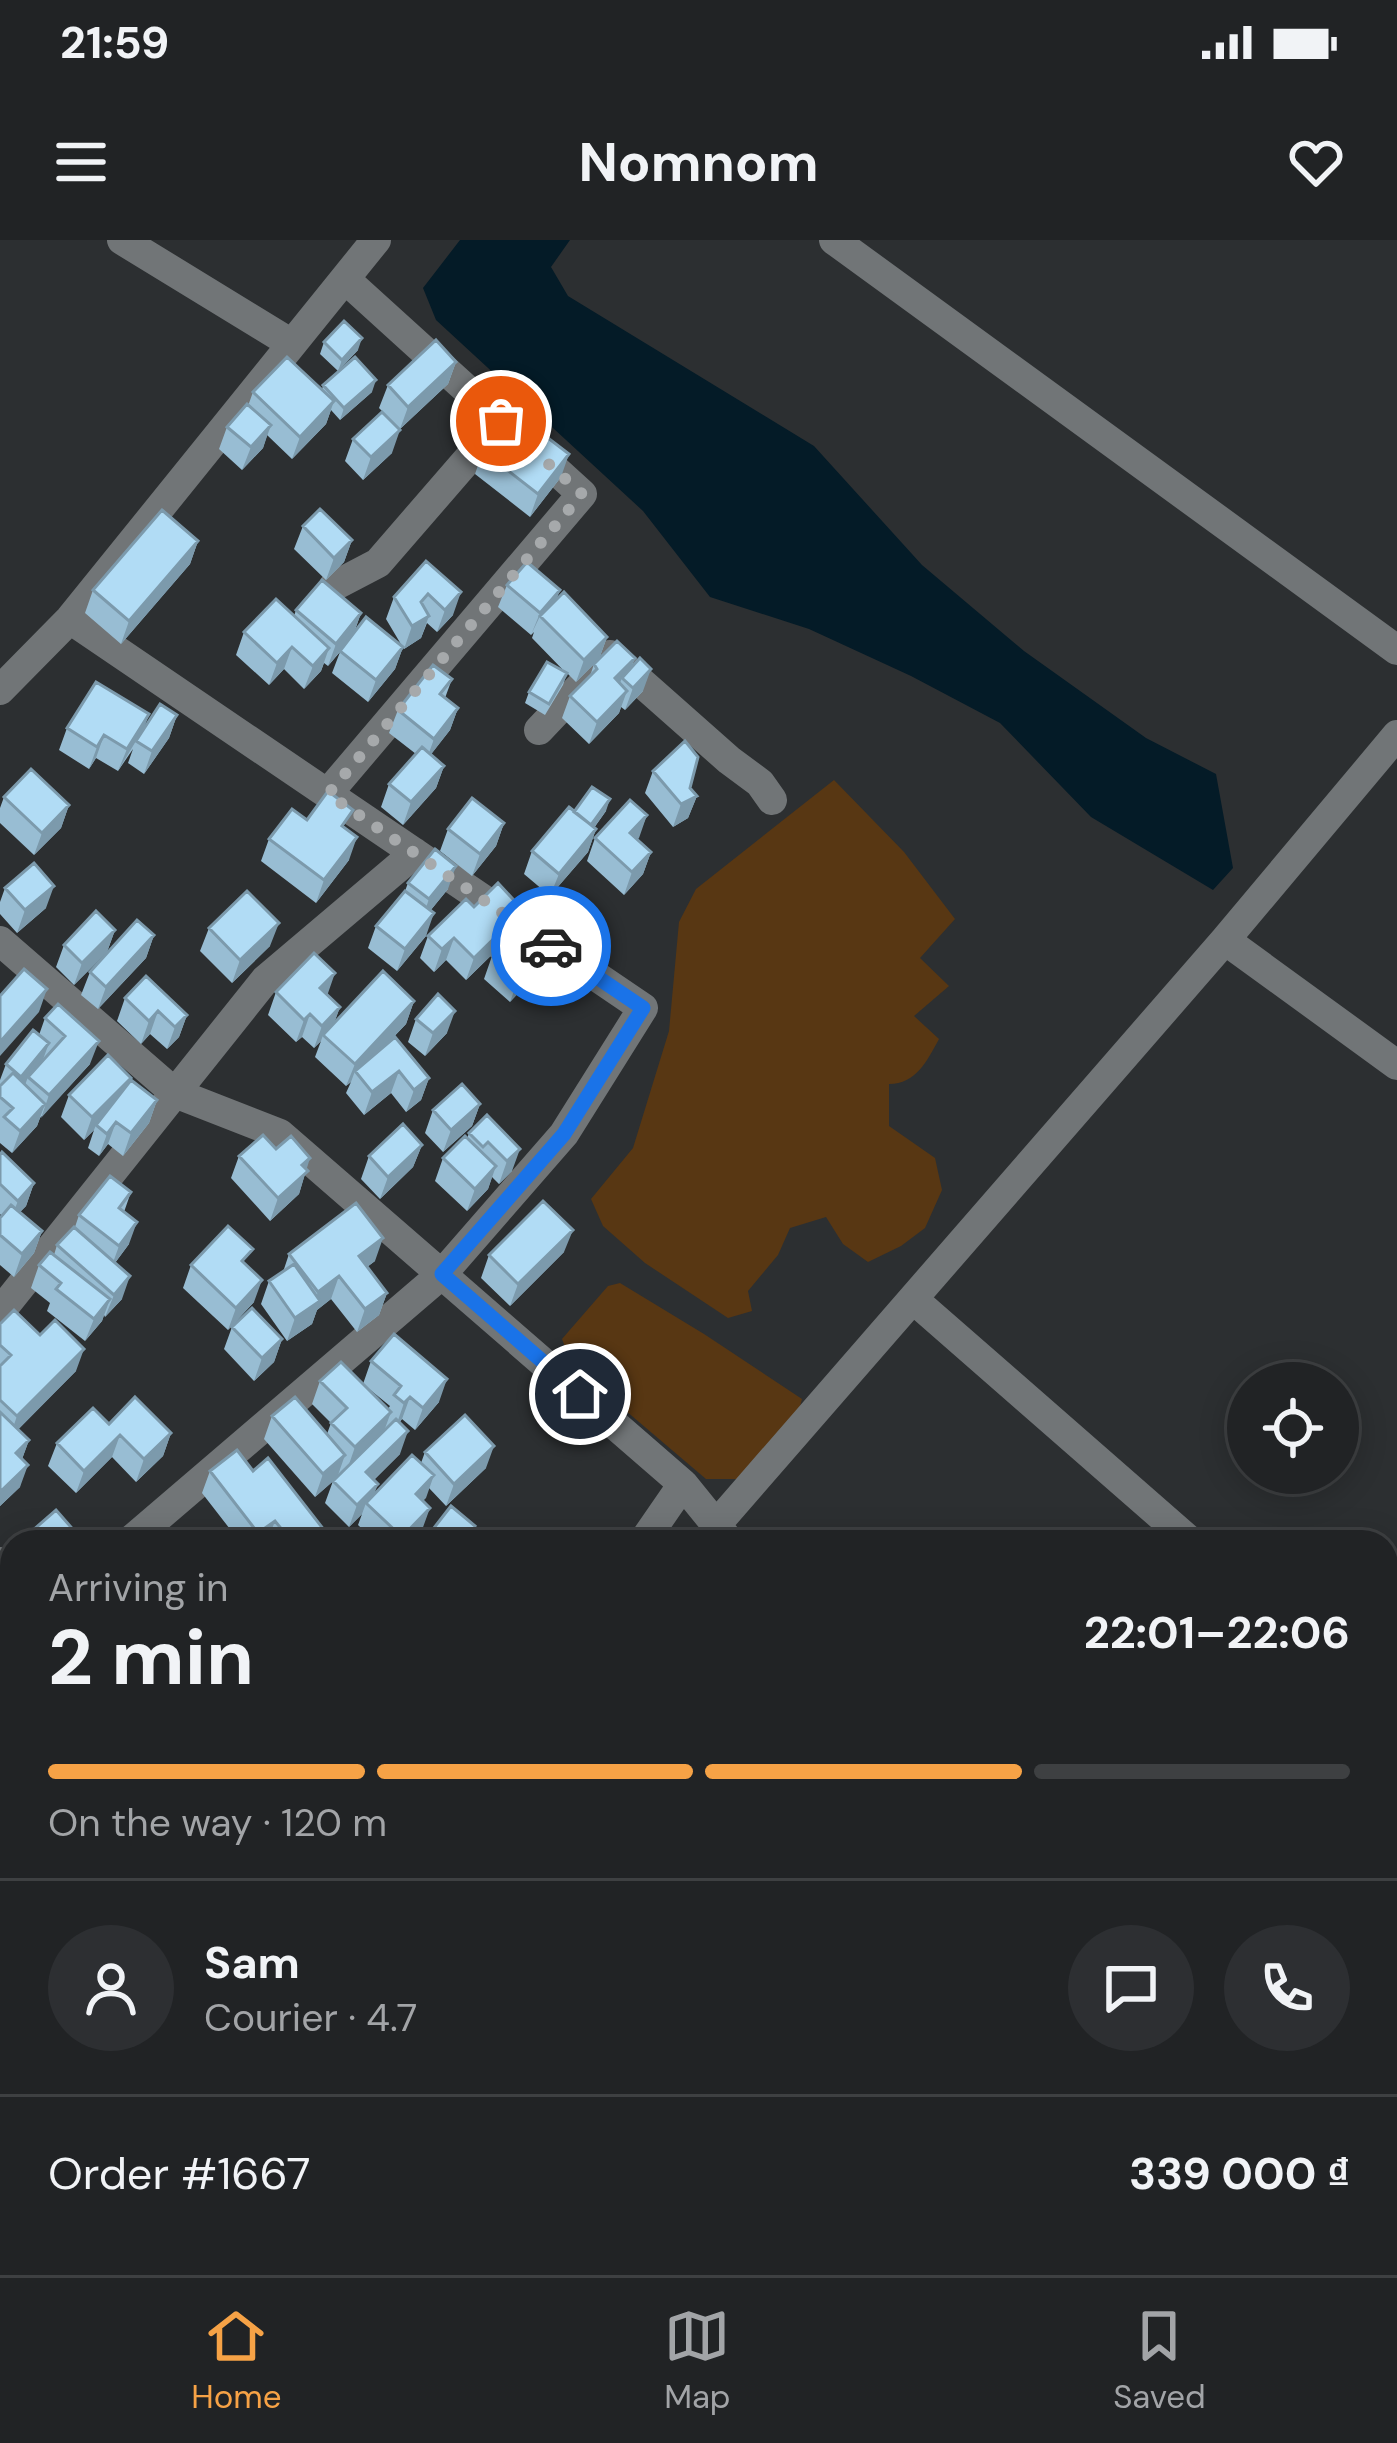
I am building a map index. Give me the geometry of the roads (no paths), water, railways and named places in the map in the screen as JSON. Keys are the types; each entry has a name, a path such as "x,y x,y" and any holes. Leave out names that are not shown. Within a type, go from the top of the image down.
{"street":[{"path":"122,240 292,344"},
{"path":"0,690 70,619 376,240"},
{"path":"834,240 1397,650"},
{"path":"328,794 524,580 582,494 345,279"},
{"path":"334,586 378,562 501,421"},
{"path":"70,619 643,1008 564,1134 442,1274 143,1530"},
{"path":"538,730 602,649 760,783 772,800"},
{"path":"726,1530 913,1299 1397,735"},
{"path":"0,1312 265,980 415,853"},
{"path":"1225,940 1397,1066"},
{"path":"0,941 175,1093 280,1134 683,1484 720,1530"},
{"path":"913,1299 1177,1530"},
{"path":"651,1530 683,1484"}],"water":[{"path":"460,240 570,240 551,267 568,296 814,446 922,565 1024,651 1146,738 1216,774 1233,868 1213,890 1091,817 1000,723 809,629 710,597 643,511 436,320 423,288"}]}
